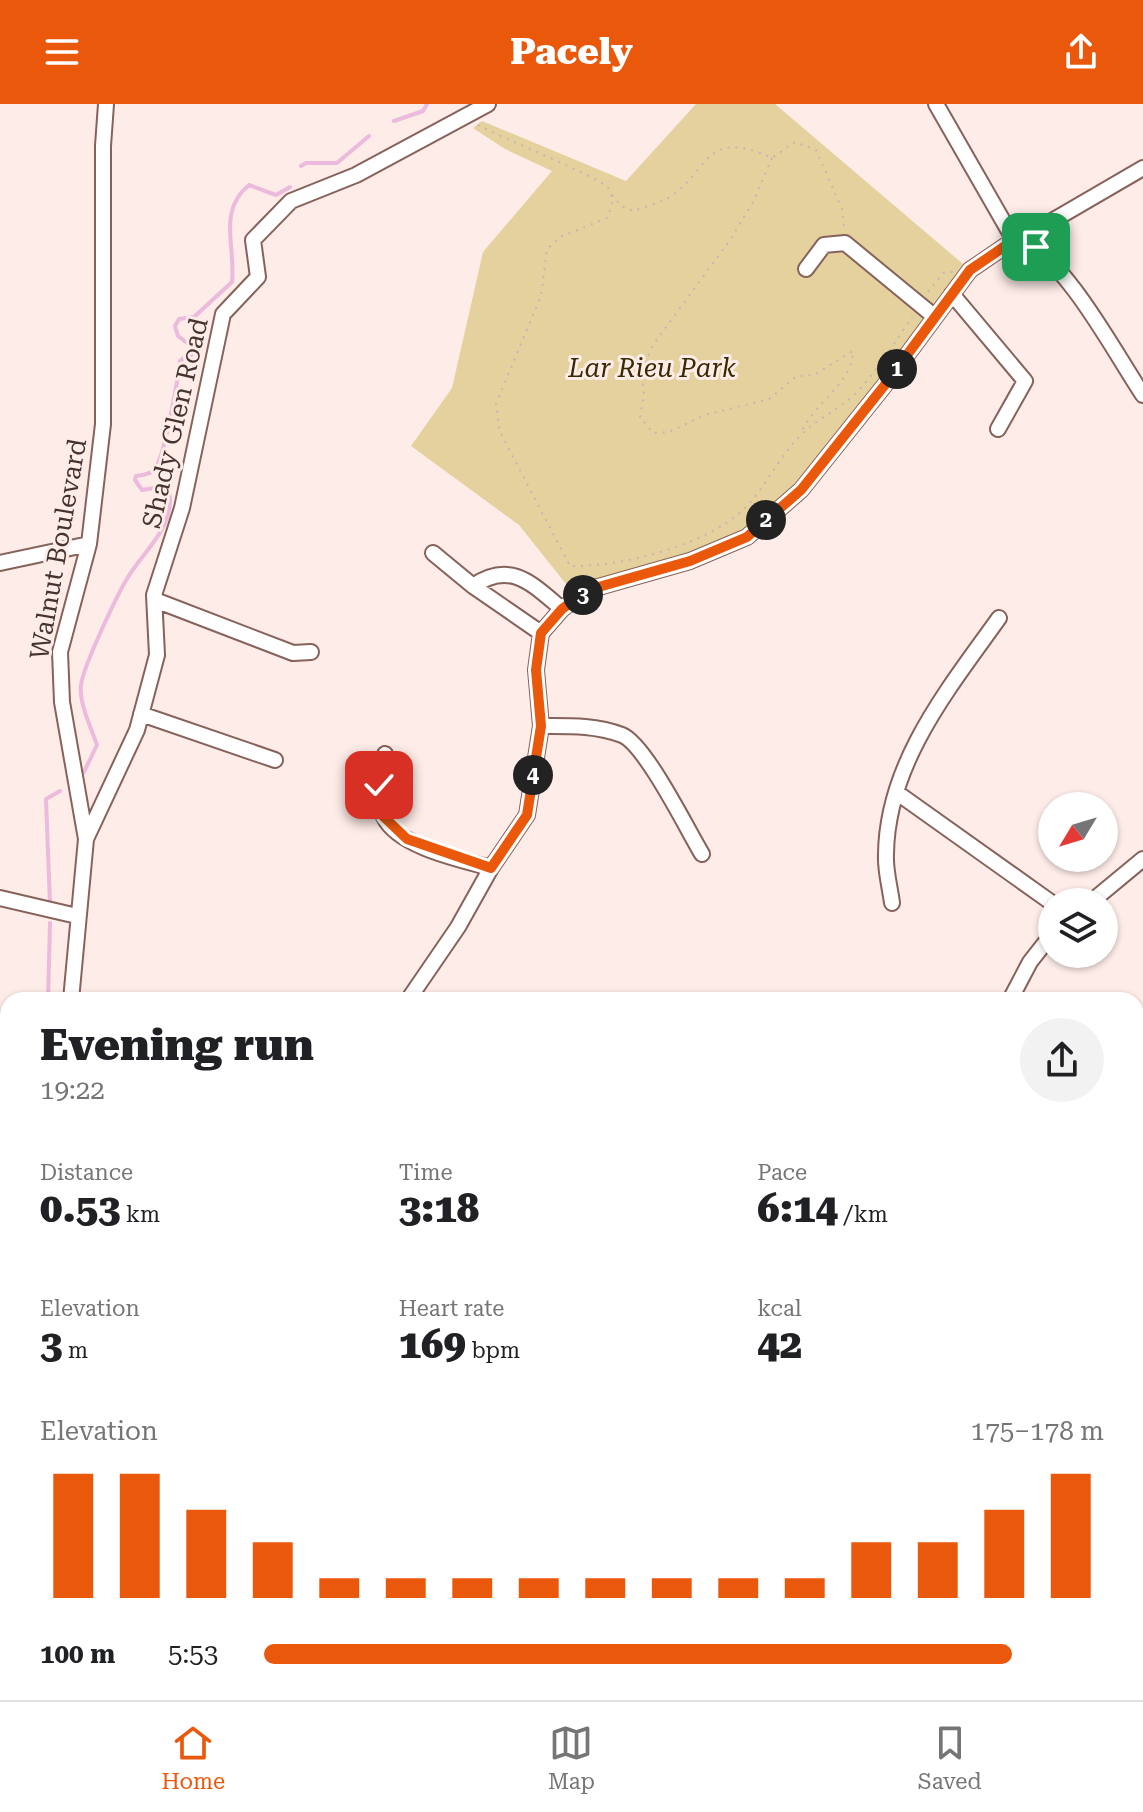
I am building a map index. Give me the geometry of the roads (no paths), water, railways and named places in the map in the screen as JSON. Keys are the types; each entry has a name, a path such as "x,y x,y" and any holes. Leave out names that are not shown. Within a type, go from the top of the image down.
{"street":[{"name":"Walnut Boulevard","path":"72,992 86,839 62,702 60,652 89,544 103,424 103,146 106,104"},
{"name":"Shady Glen Road","path":"86,839 141,714 157,655 155,600 182,508 223,314 258,277 253,240 291,201 356,175 488,104"},
{"path":"936,104 1018,240 1036,247 1056,265 1143,395"},
{"path":"413,992 527,815 541,726 536,670 541,633 562,609 588,590 690,561 747,537 801,490 970,270 1143,168"},
{"path":"806,269 824,245 845,243 935,317"},
{"path":"952,294 1025,381 998,429"},
{"path":"0,563 89,544"},
{"path":"433,553 473,586 541,633"},
{"path":"473,586 487,577 504,574 524,578 562,609"},
{"path":"155,600 293,653 311,652"},
{"path":"892,903 886,854 896,792 926,720 999,618"},
{"path":"141,714 275,760"},
{"path":"541,726 583,725 625,736 650,764 702,854"},
{"path":"385,754 379,785 384,817 407,839 491,868"},
{"path":"896,792 1038,893"},
{"path":"1108,888 1143,859"},
{"path":"0,898 77,916"},
{"path":"1014,992 1038,952"}],"waterway":[{"path":"394,121 423,111 427,104"},
{"path":"301,166 306,163 337,163 369,136"},
{"path":"84,772 97,745 82,700 83,676 123,586 168,516 169,491 161,487 142,490 135,480 136,476 152,472 158,463 180,361 186,356 190,357 195,349 178,336 175,326 179,319 194,317 232,282 230,230 233,206 239,195 249,185 276,195 290,187"},
{"path":"50,904 46,799 60,791"},
{"path":"48,992 50,923"}],"park label":[{"name":"Lar Rieu Park","path":"652,368"}]}
